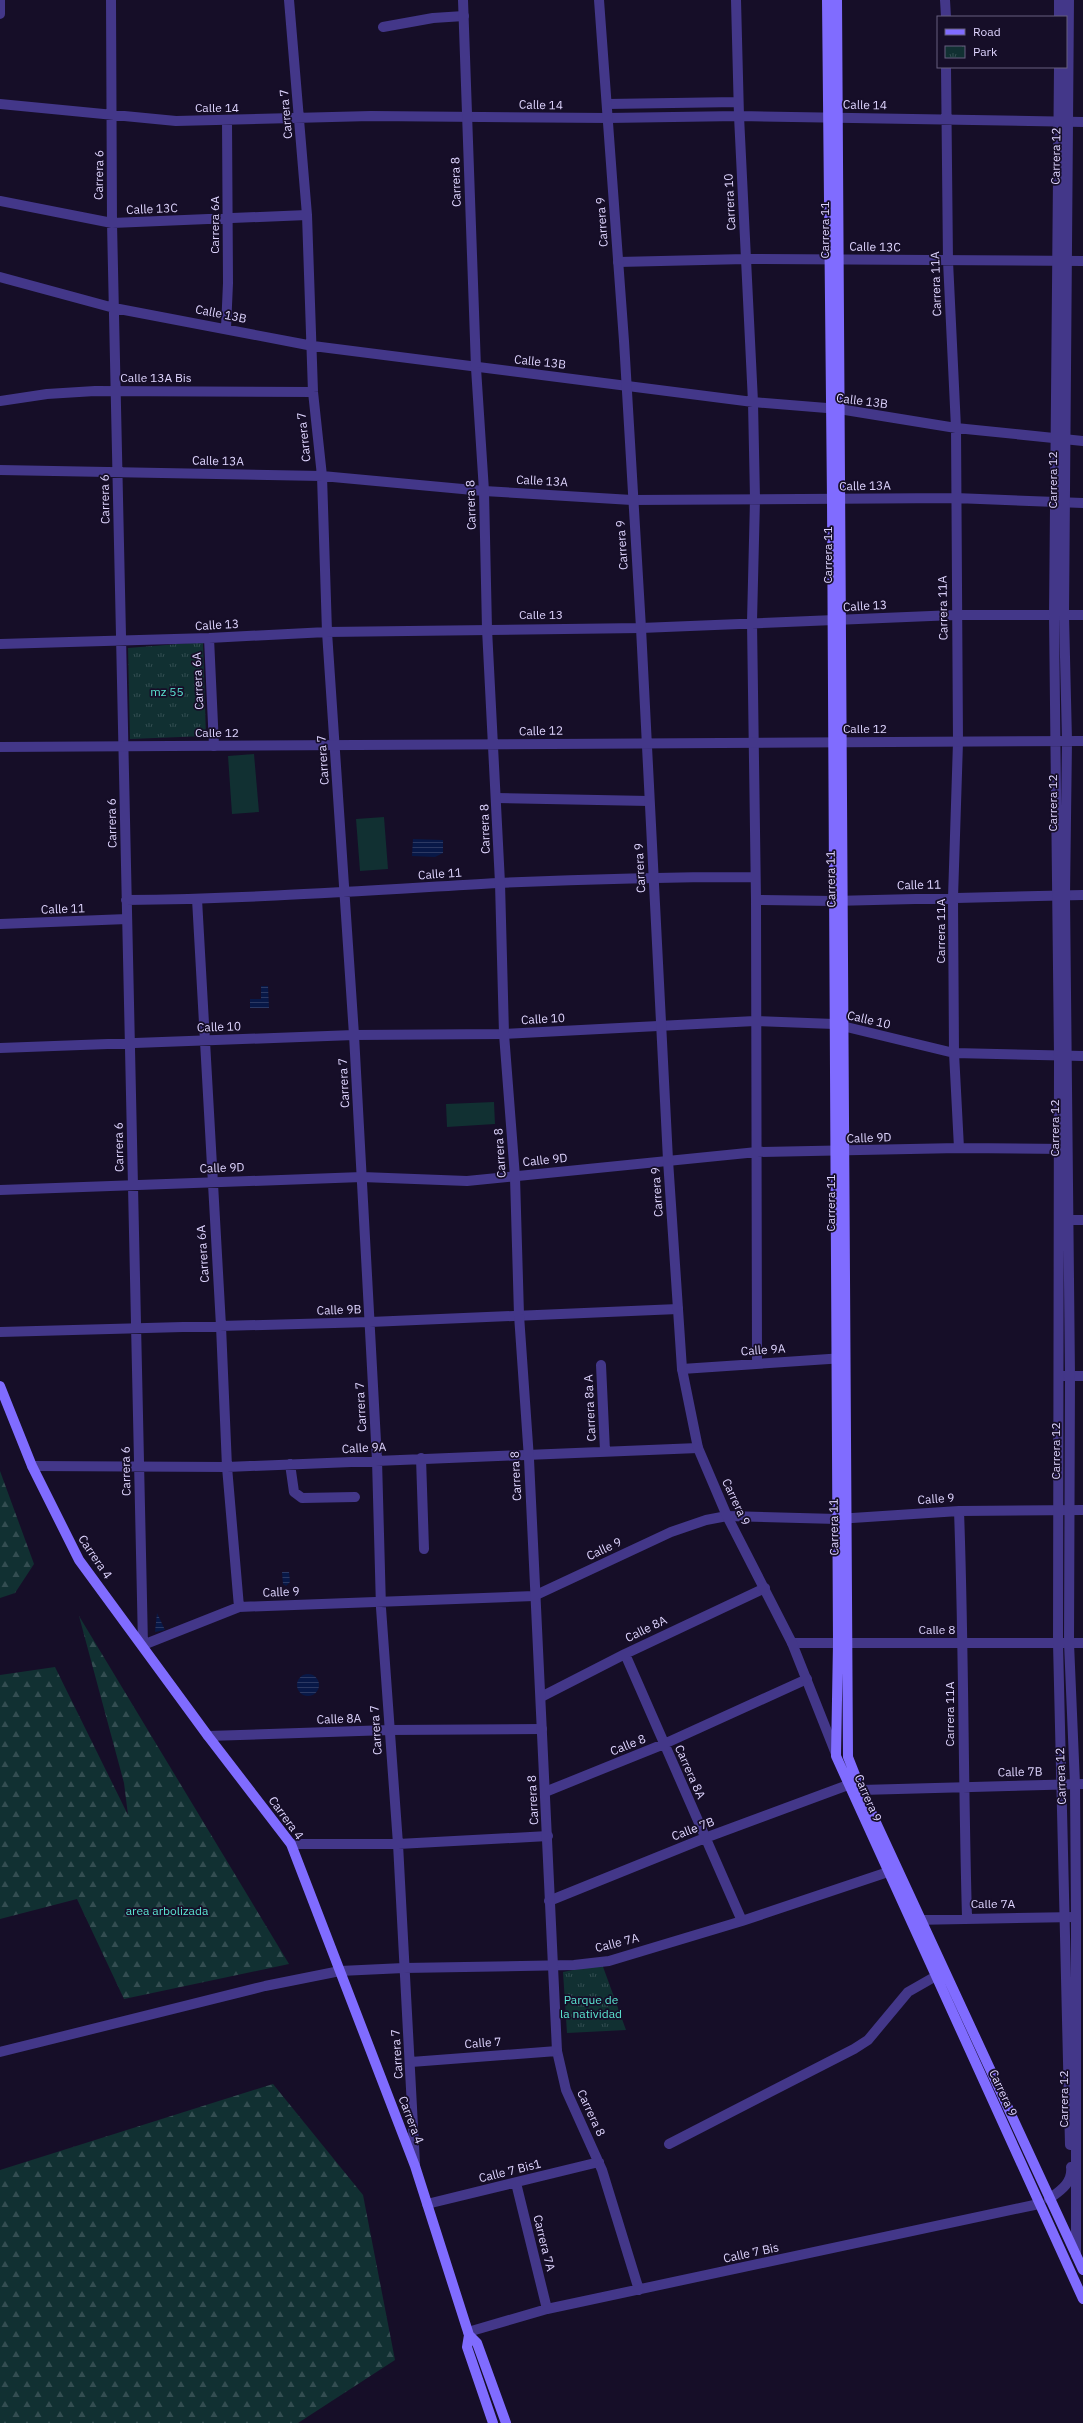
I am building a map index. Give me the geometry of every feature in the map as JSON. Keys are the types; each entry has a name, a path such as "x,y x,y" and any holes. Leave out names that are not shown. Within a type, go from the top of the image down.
{"main road":[{"path":"827,2 837,2"},
{"name":"Carrera 11","path":"827,2 827,117 833,259 836,500 837,742 833,901 834,1024 839,1152 842,1519 836,1756"},
{"name":"Carrera 11","path":"833,259 839,117 837,2"},
{"name":"Carrera 11","path":"837,742 844,899 845,1028 839,1152"},
{"name":"Carrera 4","path":"0,1386 32,1466 58,1523 79,1560 143,1645 208,1736 291,1844 415,2166 469,2334 477,2344 506,2423"},
{"name":"Carrera 11","path":"842,1519 849,1643 848,1757"},
{"name":"Carrera 9","path":"836,1756 1083,2299"},
{"name":"Carrera 9","path":"848,1757 861,1790 1083,2270"},
{"name":"Carrera 4","path":"469,2334 467,2347 493,2423"}],"street":[{"path":"0,0 0,14"},
{"name":"Carrera 6","path":"111,0 113,116 112,223 115,391 143,1645"},
{"name":"Carrera 7","path":"289,0 307,215 313,346 313,392 322,476 327,632 354,1035 377,1460 382,1603 411,2062 415,2166"},
{"name":"Carrera 8","path":"463,0 476,368 484,491 487,629 500,883 504,1034 515,1177 519,1315 541,1697 548,1836 551,1964 557,2051 566,2090 599,2162 639,2290"},
{"name":"Carrera 9","path":"598,0 618,262 641,628 668,1160 682,1369 698,1448 727,1516 792,1643 836,1756"},
{"name":"Carrera 10","path":"736,0 738,102 753,402"},
{"path":"946,0 946,16"},
{"path":"1059,0 1059,16"},
{"name":"Carrera 12","path":"1049,2199 1069,2180 1077,2163 1064,1917 1062,1784 1064,1643 1064,1056 1056,741 1061,501 1063,261 1070,121 1069,0"},
{"path":"383,27 433,18 464,16"},
{"name":"Carrera 11A","path":"946,68 948,261 956,428 955,614 958,742 953,898 954,1053 959,1148"},
{"name":"Carrera 12","path":"1058,68 1058,121 1063,261"},
{"path":"607,104 738,102"},
{"name":"Calle 14","path":"0,104 176,121 227,121 300,118 608,118 739,116 1083,122"},
{"name":"Carrera 6A","path":"226,328 228,218 227,121"},
{"name":"Calle 13C","path":"0,201 112,223 307,215"},
{"name":"Calle 13C","path":"618,262 746,259 1083,261"},
{"name":"Calle 13B","path":"0,277 114,308 226,328 313,346 476,368 625,385 753,402 835,410 956,428 1083,441"},
{"name":"Calle 13A Bis","path":"0,401 47,394 115,391 313,392"},
{"path":"753,402 755,499 752,622 756,900 755,1021 757,1152 757,1363"},
{"name":"Calle 13A","path":"0,470 322,476 484,491 632,500 836,500 955,498 1083,503"},
{"name":"Calle 13","path":"0,644 209,638 327,632 641,628 955,614 1083,615"},
{"name":"Carrera 12","path":"1059,616 1066,741 1061,896"},
{"name":"Carrera 6A","path":"209,638 214,746"},
{"name":"Calle 12","path":"0,747 647,742 753,743 1083,741"},
{"path":"496,798 650,801"},
{"name":"Calle 11","path":"126,900 345,894 500,883 654,878 755,877"},
{"name":"Calle 11","path":"756,900 833,901 844,899 1083,895"},
{"name":"Carrera 6A","path":"197,899 221,1326 227,1467 239,1607"},
{"name":"Calle 11","path":"0,924 127,919"},
{"name":"Calle 10","path":"0,1048 354,1035 504,1034 755,1021 834,1024 845,1028 954,1053 1083,1056"},
{"name":"Calle 9D","path":"0,1190 133,1186 213,1181 362,1177 467,1181 757,1152 839,1152 959,1148 1064,1150"},
{"name":"Carrera 12","path":"1064,1150 1067,1220 1064,1376"},
{"path":"1067,1220 1083,1220"},
{"name":"Calle 9B","path":"0,1332 370,1322 678,1309"},
{"name":"Calle 9A","path":"682,1369 841,1358"},
{"name":"Carrera 8a A","path":"602,1365 605,1451"},
{"path":"1064,1376 1083,1376"},
{"name":"Calle 9A","path":"32,1466 139,1468 227,1467 698,1448"},
{"path":"421,1458 424,1549"},
{"path":"290,1464 294,1492 302,1498 355,1497"},
{"name":"Calle 9","path":"143,1645 239,1607 382,1603 534,1596 670,1532 706,1520 727,1516 842,1519 959,1511 1083,1510"},
{"name":"Carrera 11A","path":"959,1511 964,1642 963,1785 967,1917"},
{"name":"Calle 8A","path":"541,1697 625,1654 765,1588"},
{"name":"Calle 8","path":"792,1643 1083,1643"},
{"name":"Carrera 12","path":"1064,1643 1079,1784 1076,1917 1076,2255"},
{"name":"Carrera 8A","path":"625,1654 742,1921"},
{"name":"Calle 8","path":"545,1792 664,1744 807,1679"},
{"name":"Calle 8A","path":"208,1736 389,1730 542,1729"},
{"name":"Calle 7B","path":"861,1790 963,1785 1079,1784"},
{"name":"Calle 7B","path":"549,1901 705,1838 848,1785"},
{"path":"291,1844 398,1844 548,1836"},
{"name":"Calle 7A","path":"0,2052 257,1988 340,1971 551,1964 574,1965 610,1961 742,1921 888,1872"},
{"name":"Calle 7A","path":"910,1921 921,1919 967,1917 1076,1917"},
{"path":"669,2144 854,2049 868,2040 908,1992 945,1971"},
{"name":"Calle 7","path":"411,2062 557,2051"},
{"name":"Calle 7 Bis1","path":"428,2204 599,2162"},
{"name":"Carrera 7A","path":"516,2183 547,2309"},
{"name":"Calle 7 Bis","path":"469,2334 547,2309 1039,2204"}],"green space":[{"name":"mz 55","path":"203,642 206,736 130,739 128,648"},
{"path":"254,754 259,812 232,814 228,756"},
{"path":"384,817 388,869 360,871 356,819"},
{"path":"494,1102 495,1124 447,1127 446,1104"},
{"path":"0,1471 34,1564 15,1593 0,1598"},
{"name":"area arbolizada","path":"79,1616 289,1964 124,1999 77,1899 0,1919 0,1675 55,1667 128,1815 124,1783"},
{"name":"Parque de la natividad","path":"602,1964 626,2030 567,2033 563,1972"},
{"path":"273,2084 363,2195 395,2360 298,2423 0,2423 0,2170"}],"water":[{"path":"413,839 443,840 443,853 435,857 412,856"},
{"path":"261,986 268,986 269,1008 250,1008 250,999 261,999"},
{"path":"282,1572 289,1572 290,1582 286,1586 283,1584"},
{"path":"157,1613 165,1630 155,1632"},
{"path":"308,1674 316,1677 319,1685 316,1693 308,1696 300,1693 297,1685 300,1677"}]}
